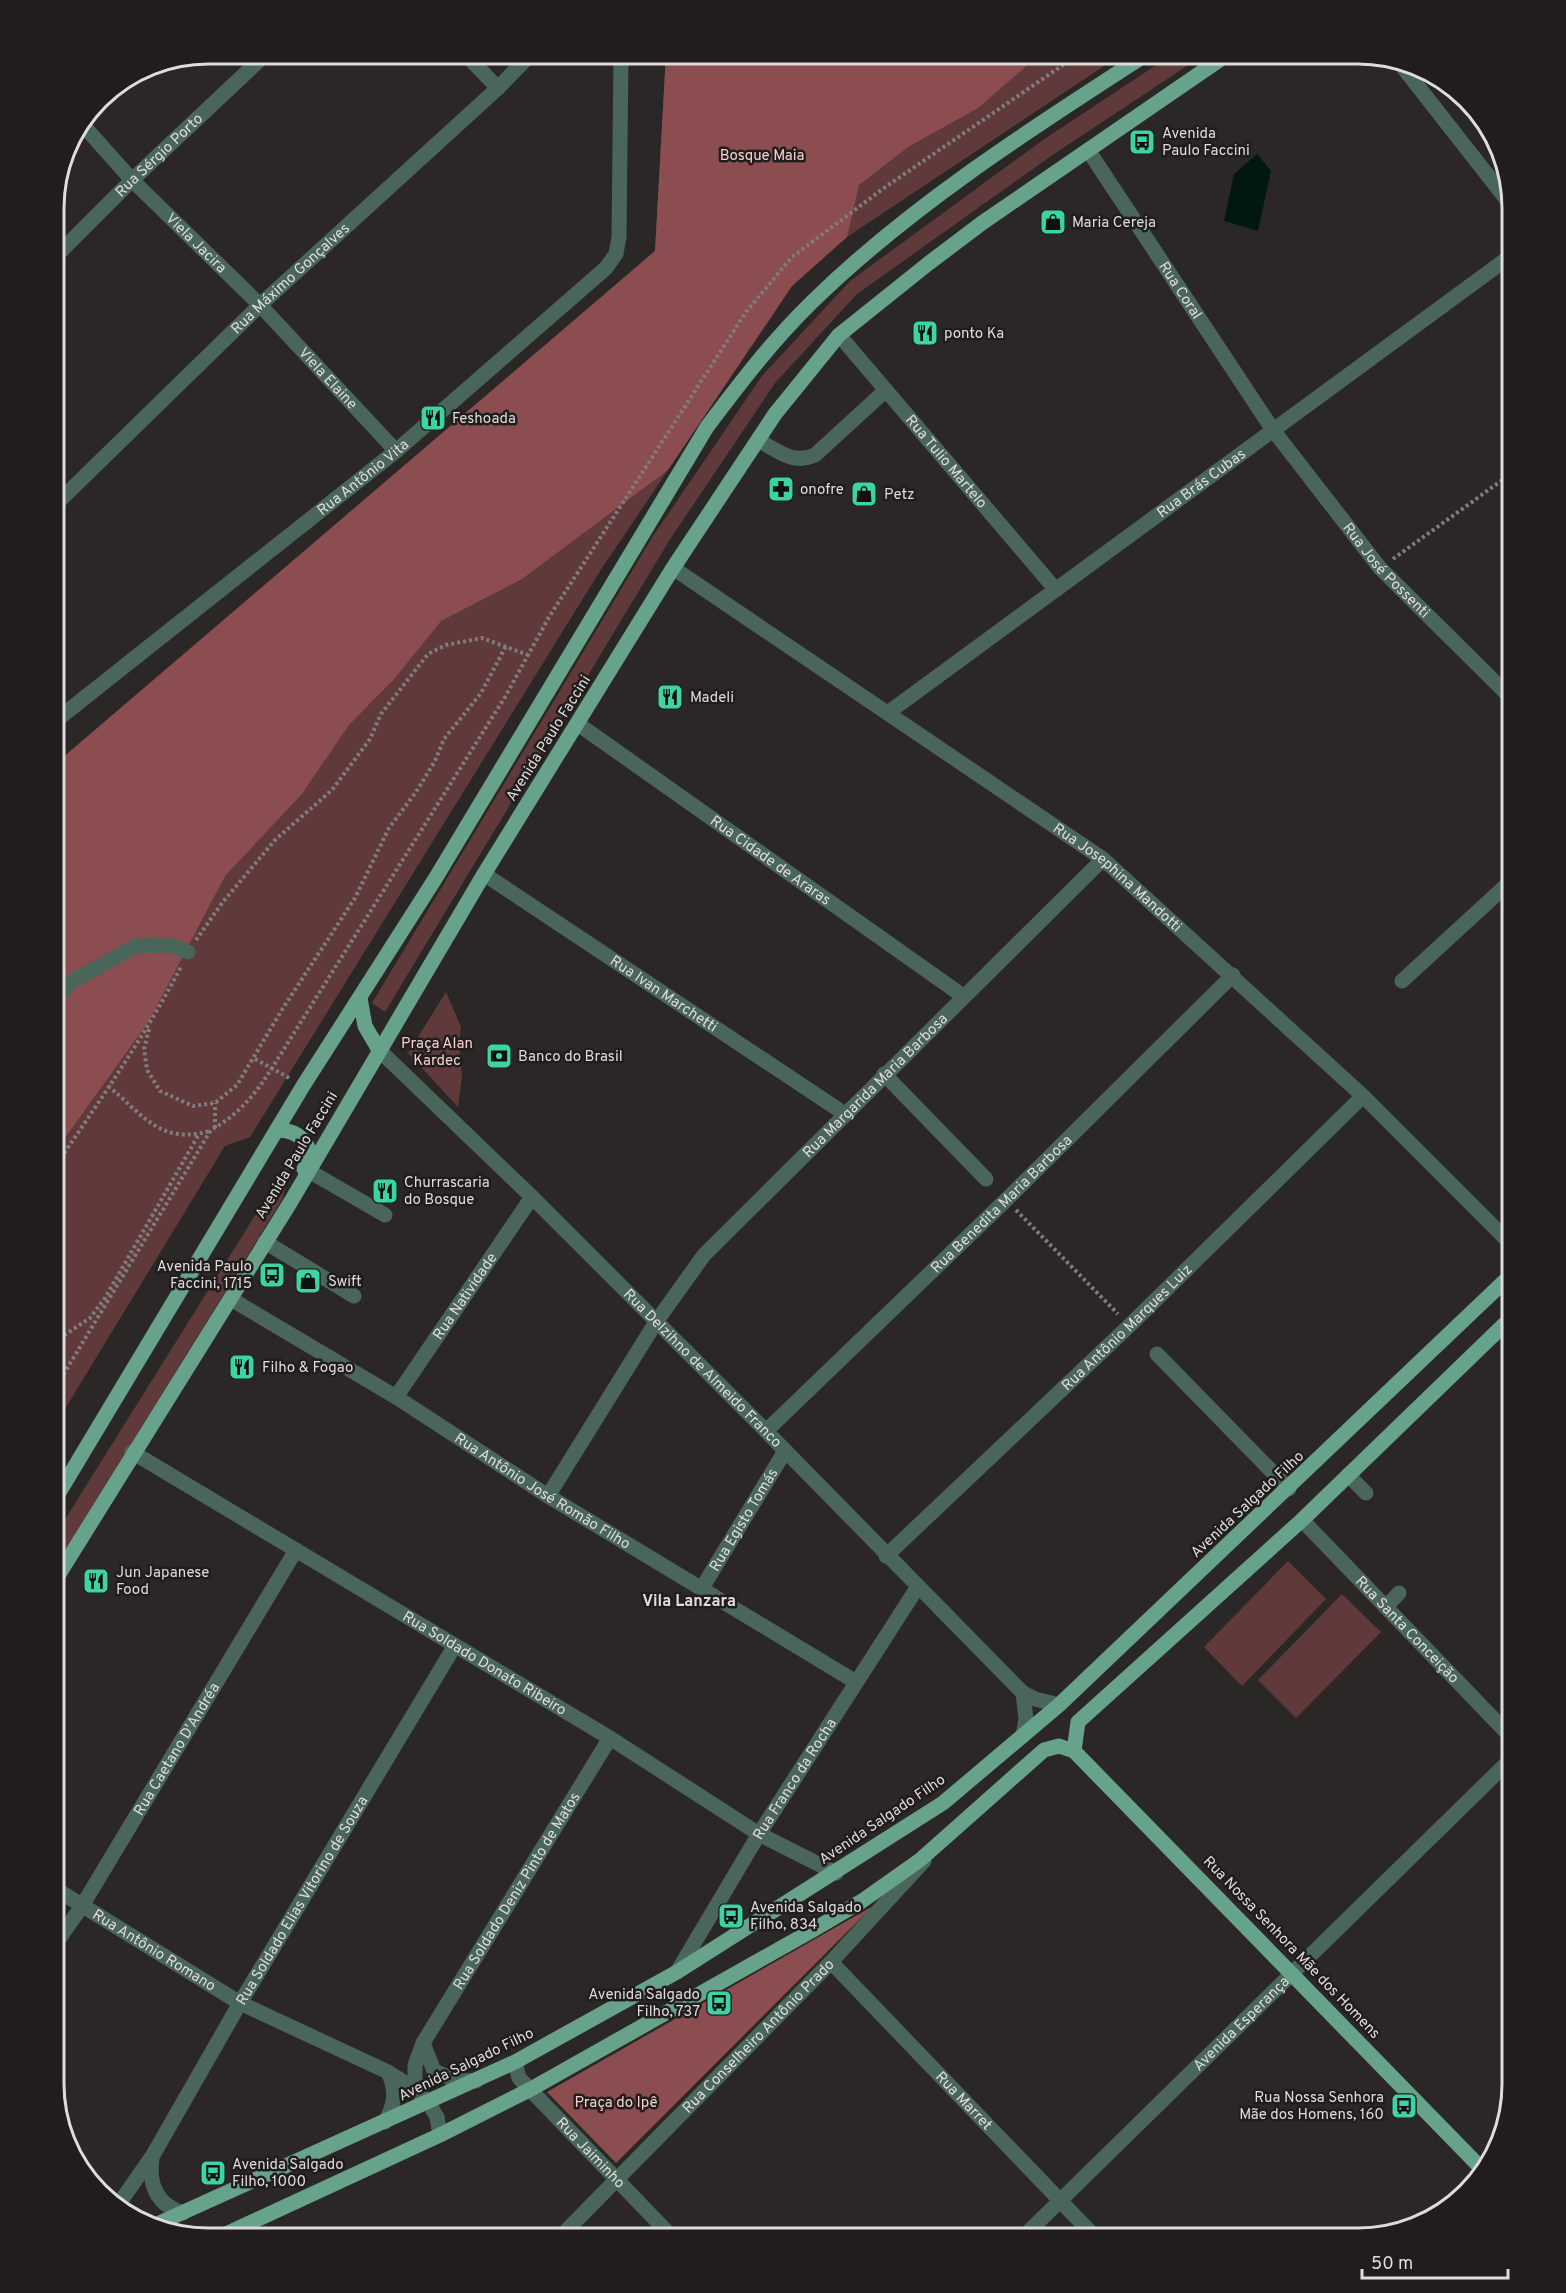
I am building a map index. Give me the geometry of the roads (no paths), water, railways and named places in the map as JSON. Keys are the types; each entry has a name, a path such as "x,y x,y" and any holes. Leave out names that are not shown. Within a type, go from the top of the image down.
{"main road":[{"name":"Avenida Paulo Faccini","path":"64,1484 279,1130 303,1086 472,817 707,427 753,365 812,302 912,214 1131,65"},
{"name":"Avenida Paulo Faccini","path":"64,1565 132,1452 231,1299 309,1172 484,874 673,568 775,414 839,335 974,229 1212,65"},
{"path":"360,998 365,1026 379,1050"},
{"path":"279,1130 292,1131 305,1139 309,1153 308,1162 291,1191 290,1203"},
{"name":"Avenida Salgado Filho","path":"164,2222 515,2062 677,1972 943,1803 1059,1705 1289,1489 1502,1284"},
{"path":"239,2228 440,2135 531,2090 862,1900 920,1860 1044,1750 1059,1746 1074,1752 1078,1722 1302,1520 1502,1327"},
{"name":"Rua Nossa Senhora Mãe dos Homens","path":"1074,1752 1293,1972 1477,2164"}],"street":[{"name":"Rua Sérgio Porto","path":"65,247 132,180 254,65"},
{"path":"476,65 498,88"},
{"name":"Rua Máximo Gonçalves","path":"65,495 260,305 520,65"},
{"name":"Rua Antônio Vita","path":"65,713 396,451 606,268 616,254 619,237 621,65"},
{"path":"1408,74 1500,191"},
{"name":"Viela Jacira","path":"88,130 132,180 260,305"},
{"name":"Rua Coral","path":"1088,150 1273,430"},
{"name":"Rua Brás Cubas","path":"889,712 1502,262"},
{"name":"Viela Elaine","path":"260,305 396,451"},
{"name":"Rua Tulio Martelo","path":"839,335 1056,590"},
{"path":"758,440 793,459 803,460 815,455 886,390"},
{"name":"Rua José Possenti","path":"1273,430 1380,568 1502,689"},
{"name":"Rua Josephina Mandotti","path":"673,568 889,712 1103,859 1364,1096 1502,1235"},
{"name":"Rua Cidade de Araras","path":"578,724 963,996"},
{"name":"Rua Margarida Maria Barbosa","path":"548,1496 656,1322 704,1255 1103,859"},
{"name":"Rua Ivan Marchetti","path":"484,874 845,1114"},
{"path":"1402,981 1502,889"},
{"path":"65,989 71,982 135,946 169,945 188,951"},
{"name":"Rua Benedita Maria Barbosa","path":"766,1431 1006,1200 1233,975"},
{"name":"Rua Delzihno de Almeido Franco","path":"379,1050 532,1197 1023,1693 1035,1699 1059,1705"},
{"path":"884,1074 986,1179"},
{"name":"Rua Antônio Marques Luiz","path":"886,1556 1129,1326 1364,1096"},
{"path":"309,1172 385,1215"},
{"name":"Rua Natividade","path":"396,1397 532,1197"},
{"path":"265,1242 354,1296"},
{"name":"Rua Antônio José Romão Filho","path":"231,1299 396,1397 548,1496 856,1682"},
{"path":"1157,1354 1289,1489"},
{"name":"Rua Egisto Tomás","path":"702,1588 785,1451"},
{"name":"Rua Soldado Donato Ribeiro","path":"132,1452 454,1647 610,1738 759,1834 836,1873"},
{"path":"1348,1475 1366,1493"},
{"name":"Rua Santa Conceição","path":"1302,1520 1502,1728"},
{"name":"Rua Caetano D'Andréa","path":"64,1932 296,1550"},
{"name":"Rua Franco da Rocha","path":"677,1972 759,1834 917,1588"},
{"path":"1386,1607 1399,1593"},
{"name":"Rua Soldado Elias Vitorino de Souza","path":"122,2200 153,2155 240,2003 454,1647"},
{"path":"1023,1693 1026,1719 1023,1736"},
{"name":"Rua Soldado Deniz Pinto de Matos","path":"415,2089 415,2065 423,2043 610,1738"},
{"name":"Avenida Esperança","path":"1033,2228 1502,1768"},
{"name":"Rua Conselheiro Antônio Prado","path":"569,2228 831,1962 955,1828"},
{"name":"Rua Antônio Romano","path":"64,1894 240,2003 388,2072 415,2089 429,2102 437,2117 440,2135"},
{"name":"Rua Marret","path":"831,1962 1087,2228"},
{"path":"423,2043 434,2071 455,2080 476,2081"},
{"name":"Rua Jaiminho","path":"515,2062 519,2078 664,2228"},
{"path":"385,2122 395,2098 388,2072"},
{"path":"153,2155 150,2170 156,2193 164,2204 183,2213"}],"place":[{"name":"Avenida Paulo Faccini","path":"1142,142"},
{"name":"Maria Cereja","path":"1053,222"},
{"name":"ponto Ka","path":"925,333"},
{"name":"Feshoada","path":"433,418"},
{"name":"onofre","path":"781,489"},
{"name":"Petz","path":"864,494"},
{"name":"Madeli","path":"670,697"},
{"name":"Banco do Brasil","path":"499,1056"},
{"name":"Churrascaria do Bosque","path":"385,1191"},
{"name":"Avenida Paulo Faccini, 1715","path":"272,1275"},
{"name":"Swift","path":"308,1281"},
{"name":"Filho & Fogao","path":"242,1367"},
{"name":"Jun Japanese Food","path":"96,1581"},
{"name":"Avenida Salgado Filho, 834","path":"731,1916"},
{"name":"Avenida Salgado Filho, 737","path":"719,2003"},
{"name":"Rua Nossa Senhora Mãe dos Homens, 160","path":"1404,2106"},
{"name":"Avenida Salgado Filho, 1000","path":"213,2173"}],"district":[{"name":"Vila Lanzara","path":"689,1600"}],"park label":[{"name":"Bosque Maia","path":"762,155"},
{"name":"Praça Alan Kardec","path":"437,1052"},
{"name":"Praça do Ipê","path":"616,2102"}]}
